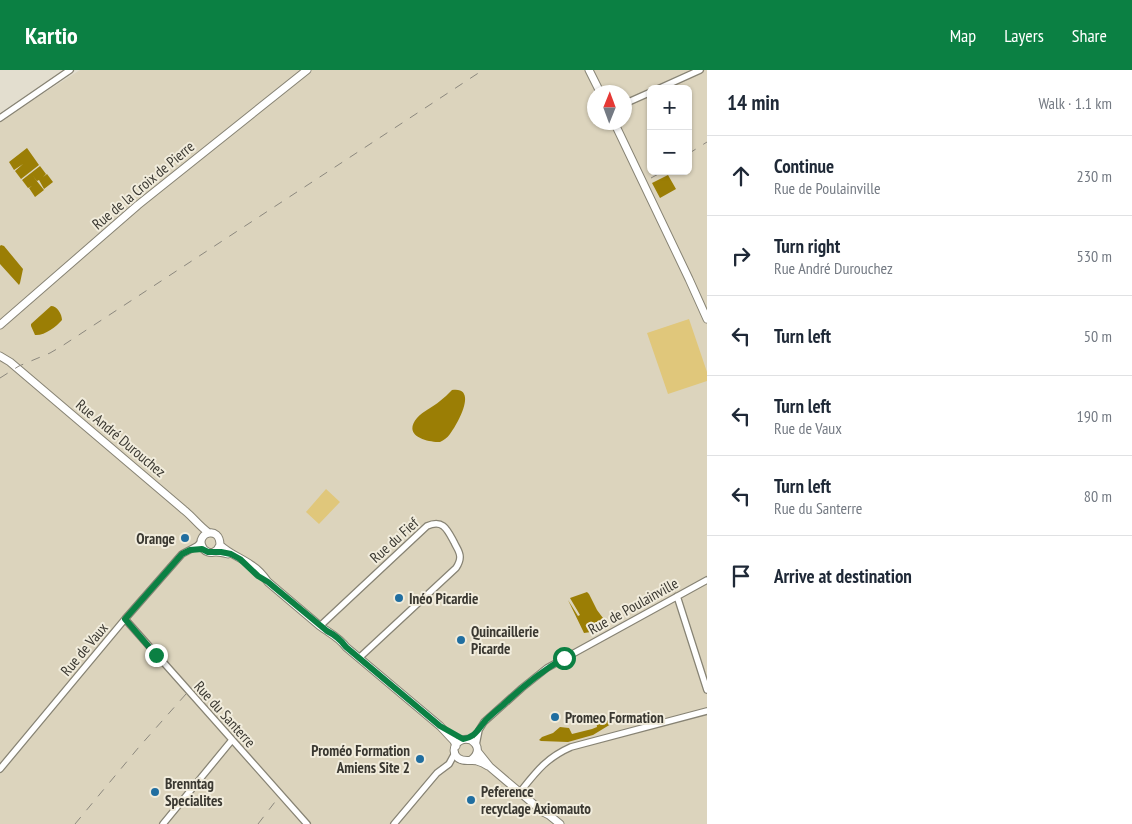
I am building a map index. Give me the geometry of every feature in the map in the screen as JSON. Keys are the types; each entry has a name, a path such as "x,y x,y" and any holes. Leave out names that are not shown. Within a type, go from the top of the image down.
{"main road":[{"name":"Rue de la Croix de Pierre","path":"0,326 138,206 307,70"},
{"path":"589,70 596,85"},
{"path":"618,130 707,319"},
{"name":"Rue André Durouchez","path":"0,356 10,362 209,533"},
{"name":"Rue André Durouchez","path":"0,361 13,366"},
{"path":"199,526 202,543 208,552 231,554"},
{"path":"202,543 204,536 209,533 218,536 220,545 214,552"},
{"path":"220,545 268,582 327,631 339,645 346,647 440,726 454,741 460,760 478,761 490,767 560,824"},
{"path":"440,726 465,739 471,740 490,767"},
{"path":"456,749 457,743 465,739"},
{"path":"471,760 476,755 477,748"},
{"path":"543,812 554,824"}],"street":[{"path":"0,118 70,70"},
{"path":"667,85 700,70"},
{"path":"632,100 647,94"},
{"name":"Rue du Fief","path":"320,626 427,526 437,523 446,528 459,552 460,558 456,568 359,658"},
{"name":"Rue de Vaux","path":"0,769 125,619 182,554 202,543"},
{"name":"Rue de Poulainville","path":"465,739 479,730 484,722 547,668 707,580"},
{"path":"677,596 707,690"},
{"name":"Rue du Santerre","path":"125,619 307,824"},
{"path":"520,792 544,764 571,747 707,711"},
{"path":"477,748 479,730"},
{"path":"163,824 232,740"},
{"path":"448,764 456,749"},
{"path":"394,824 437,773 448,764 460,760"}],"shaded area":[{"path":"80,70 707,70 707,824 0,824 0,121"},
{"path":"27,148 39,165 21,179 15,171 23,164 14,170 9,162"},
{"path":"40,166 46,174 43,177 47,174 53,182 44,189 39,180 37,181 32,175 44,190 35,197 29,188 32,186 28,188 22,180"},
{"path":"668,175 676,189 660,198 652,183"},
{"path":"1,245 4,246 23,269 19,285 0,264"},
{"path":"51,306 59,311 62,320 50,330 35,335 31,324"},
{"path":"689,319 707,372 707,381 668,394 647,333"},
{"path":"452,390 460,390 464,394 465,400 461,415 450,434 440,442 429,441 414,434 412,429 417,418 442,400"},
{"path":"326,489 340,502 319,524 306,512"},
{"path":"587,592 606,624 591,632 584,633 568,600 578,616 580,615 570,598"},
{"path":"601,717 605,721 609,720 612,723 593,735 568,742 539,740 560,727 569,728 572,734 592,729 597,727 596,719"}],"railway":[{"path":"0,378 19,366 62,346 483,70"},
{"path":"692,151 707,142"},
{"path":"651,178 657,175"},
{"path":"75,824 186,694"},
{"path":"258,824 278,798"}],"place":[{"name":"Orange","path":"185,538"},
{"name":"Inéo Picardie","path":"399,598"},
{"name":"Quincaillerie Picarde","path":"461,640"},
{"name":"Promeo Formation","path":"555,717"},
{"name":"Proméo Formation Amiens Site 2","path":"420,759"},
{"name":"Brenntag Specialites","path":"155,792"},
{"name":"Peference recyclage Axiomauto","path":"471,800"}],"route":[{"path":"156,655 125,619 182,554 190,550 204,549 208,552 231,554 240,559 258,576 334,635 440,726 463,739 471,737 484,722 522,688 547,668 564,658"}]}
